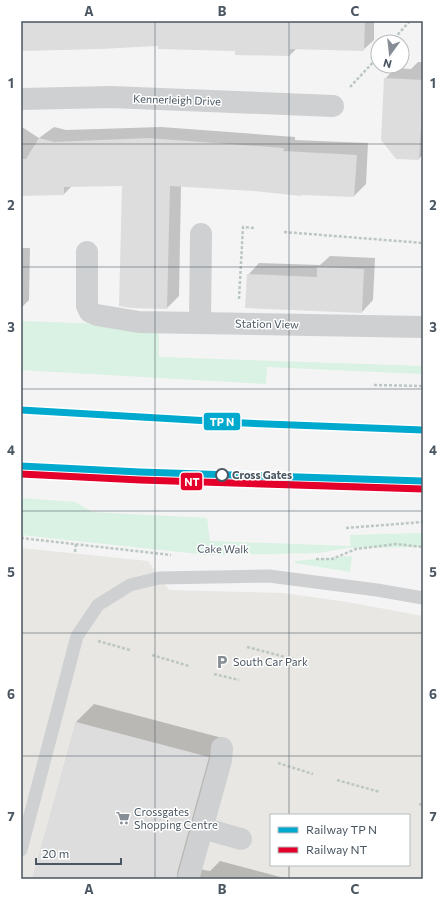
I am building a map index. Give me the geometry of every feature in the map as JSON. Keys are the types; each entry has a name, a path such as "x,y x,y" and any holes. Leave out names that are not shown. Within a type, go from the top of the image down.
{"street":[{"name":"Kennerleigh Drive","path":"21,99 111,97 333,106"},
{"path":"200,323 201,234"},
{"name":"Station View","path":"87,252 87,306 90,312 97,315 139,322 423,327"},
{"path":"189,876 221,760 222,748"},
{"path":"202,828 241,839"}],"lane":[{"path":"21,850 78,636 98,605 130,585 159,578 269,576 377,590 423,598"}],"path":[{"path":"398,34 410,21"},
{"path":"333,106 370,66"},
{"path":"237,324 243,227 254,228"},
{"path":"284,232 423,242"},
{"path":"374,385 423,386"},
{"path":"346,528 423,522"},
{"path":"21,538 176,555"},
{"path":"75,552 76,544"},
{"path":"310,558 332,559 356,549 396,544 423,547"},
{"path":"78,636 130,650"},
{"path":"247,647 292,659"},
{"path":"152,656 189,666"},
{"path":"214,674 239,680"},
{"path":"278,763 313,774"},
{"path":"338,780 380,792"},
{"path":"419,804 423,805"}],"shaded area":[{"name":"South Car Park","path":"21,548 148,561 169,590 283,593 347,602 423,616 423,879 21,879"}],"green space":[{"path":"21,321 159,326 159,357 423,366 423,374 267,367 266,384 21,370"},
{"path":"21,498 75,502 92,512 207,518 210,541 351,546 350,535 423,533 423,547 347,548 319,553 208,555 21,535"},
{"path":"352,556 350,572 295,563 295,561"}],"building":[{"path":"21,21 365,21 364,51 290,49 290,56 235,55 235,51 158,49 158,46 21,51"},
{"path":"384,78 423,80 423,111 419,160 396,159 381,140"},
{"path":"39,138 54,142 148,138 284,148 283,151 357,155 354,197 301,196 253,191 170,186 167,309 131,308 119,306 122,186 64,187 64,195 21,196 21,159 26,159"},
{"path":"317,267 364,269 362,313 245,308 247,274 317,277"},
{"name":"Crossgates Shopping Centre","path":"76,722 209,757 177,873 177,879 32,879"}],"transit line":[{"path":"21,410 244,423 423,430"},
{"path":"21,466 140,472 423,481"}],"rail line":[{"name":"NT","path":"21,474 140,480 423,489"}],"place":[{"name":"Cross Gates","path":"222,475"},
{"name":"South Car Park","path":"222,662"},
{"name":"Crossgates Shopping Centre","path":"123,818"}]}
